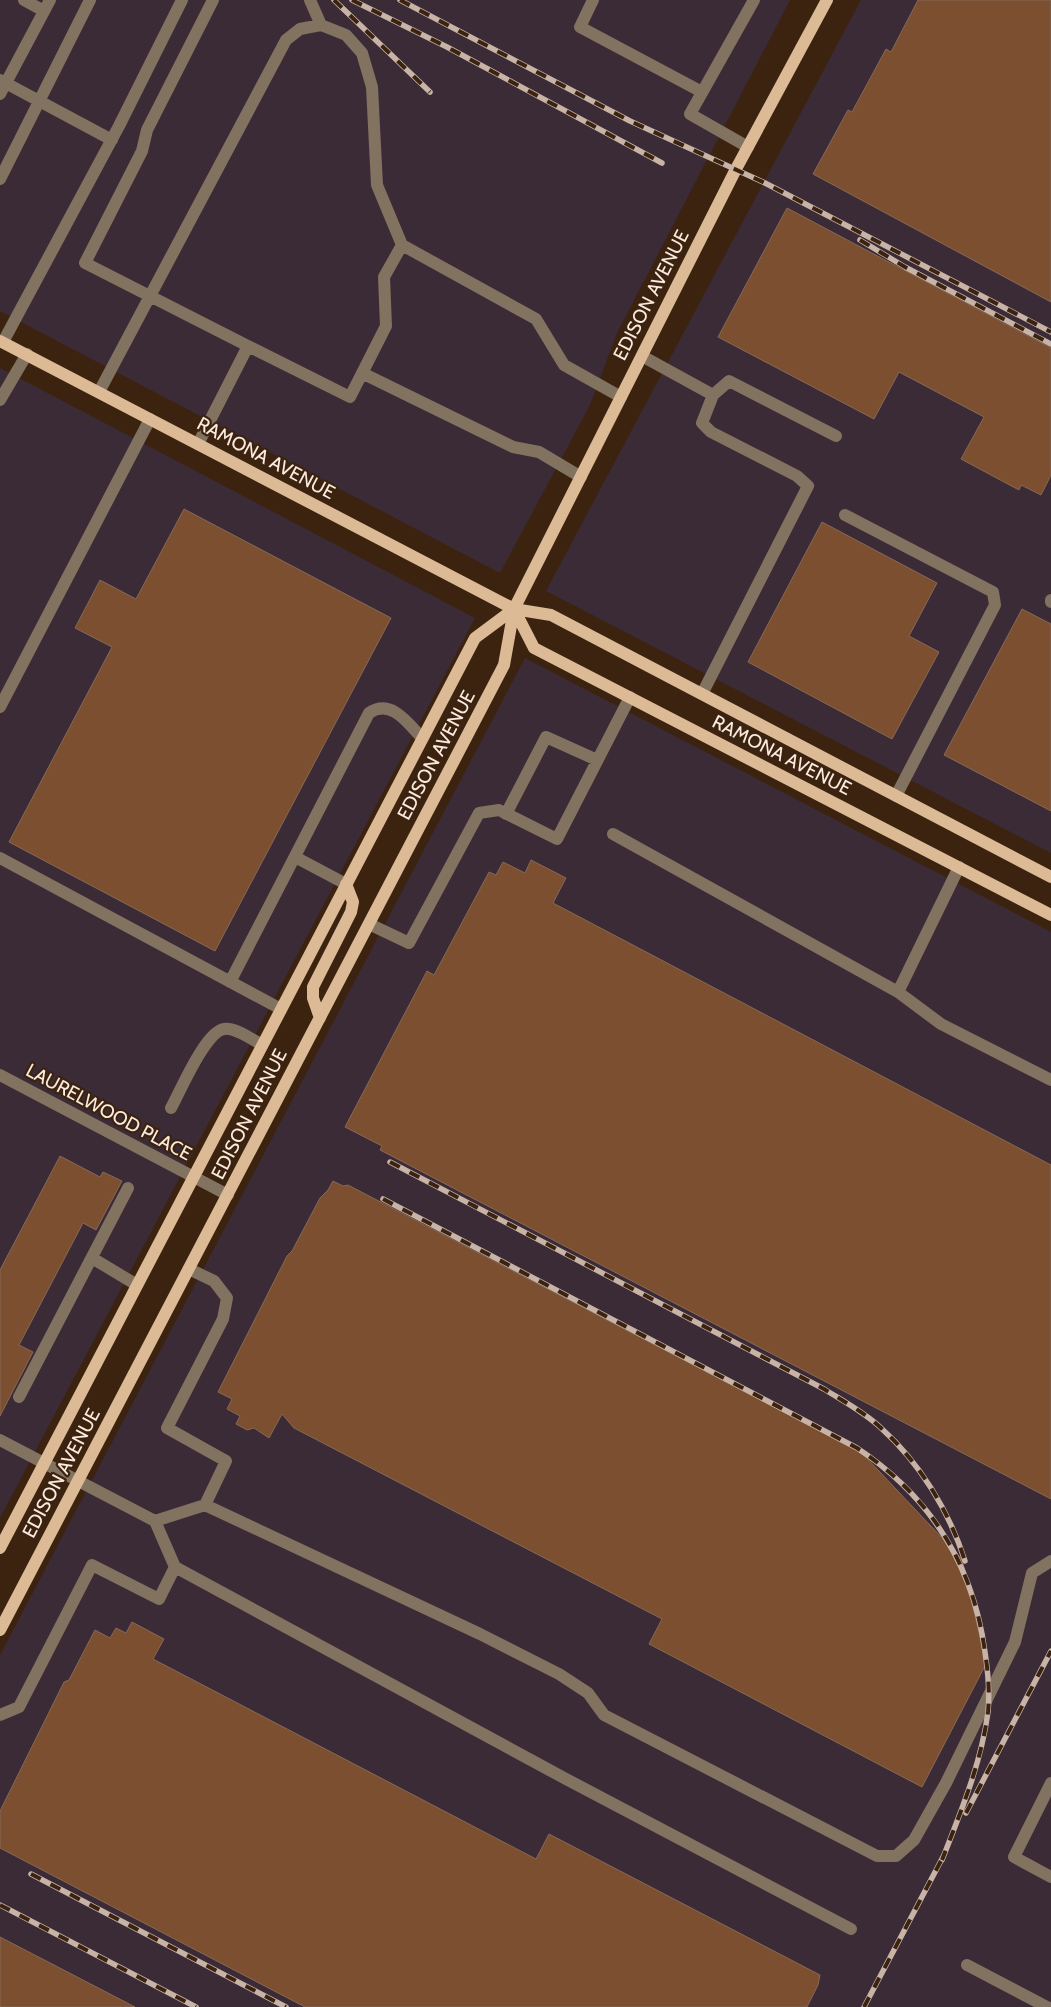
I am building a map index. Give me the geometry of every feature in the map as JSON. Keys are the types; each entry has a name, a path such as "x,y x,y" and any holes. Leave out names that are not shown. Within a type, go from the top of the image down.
{"main road":[{"name":"EDISON AVENUE","path":"0,1630 504,665 514,609 748,147 827,0"},
{"name":"RAMONA AVENUE","path":"1,341 514,609 551,615 1051,877"},
{"name":"EDISON AVENUE","path":"0,1548 475,638 514,609"},
{"name":"RAMONA AVENUE","path":"514,609 534,648 1051,915"},
{"path":"320,1018 313,998 313,987 351,912 353,902 346,884"}],"street":[{"path":"24,0 47,5 2,86 40,100 112,140"},
{"path":"0,179 90,0"},
{"path":"1,341 112,140 182,0"},
{"path":"213,0 147,130 142,151 84,262 350,397 386,326 384,277 402,245"},
{"path":"310,0 321,25"},
{"path":"593,0 580,27 702,92"},
{"path":"748,147 690,114 754,0"},
{"path":"99,392 286,40 300,29 321,25 346,35 362,53 372,87 378,185 402,245 536,319 564,365 621,397"},
{"path":"198,444 248,346"},
{"path":"0,400 26,354"},
{"path":"642,356 713,395"},
{"path":"362,374 513,447 539,452 581,477"},
{"path":"702,694 808,486 797,476 711,432 702,423 713,395 729,381 836,436"},
{"path":"0,707 150,419"},
{"path":"845,515 993,592 995,605 896,796"},
{"path":"369,924 409,943 479,813 500,810 557,839 630,697"},
{"path":"230,982 369,713 376,708 391,710 401,716 422,738"},
{"path":"506,814 546,737 597,760"},
{"path":"612,834 898,992 941,1024 1051,1080"},
{"path":"295,857 346,884"},
{"path":"0,858 281,1009"},
{"path":"898,992 959,867"},
{"path":"171,1108 200,1054 217,1033 223,1029 232,1030 262,1045"},
{"name":"LAURELWOOD PLACE","path":"0,1076 228,1195"},
{"path":"19,1397 128,1188"},
{"path":"92,1258 137,1285"},
{"path":"189,1269 214,1281 227,1298 223,1319 166,1428 226,1461 205,1505"},
{"path":"0,1440 155,1521 175,1567 575,1784 851,1929"},
{"path":"155,1521 205,1505 480,1634 559,1674 588,1694 604,1714 877,1856 896,1856 914,1840 946,1783 1015,1642 1032,1573 1051,1561"},
{"path":"0,1715 19,1707 92,1565 158,1599 175,1567"},
{"path":"1051,1783 1014,1857 1051,1876"},
{"path":"967,1965 1047,2007"}],"shaded area":[{"path":"0,0 790,0 617,333 590,405 500,573 0,311"},
{"path":"861,0 1051,0 1051,853 546,591"},
{"path":"0,368 475,618 0,1518"},
{"path":"525,658 1051,932 1051,2007 0,2007 0,1655"}],"building":[{"path":"918,0 1051,0 1051,302 813,174 848,110 852,112 886,49 891,52"},
{"path":"787,208 1051,348 1051,475 1041,495 1021,485 1019,490 961,459 984,417 899,372 874,419 718,337"},
{"path":"184,509 391,618 215,951 9,842 112,647 75,628 100,580 136,599"},
{"path":"822,522 937,583 909,636 939,652 892,739 748,662"},
{"path":"1022,609 1051,624 1051,811 944,755"},
{"path":"531,860 566,878 553,903 1051,1165 1051,1499 380,1150 382,1146 345,1127 427,971 434,975 489,872 496,875 503,862 525,873"},
{"path":"60,1156 100,1177 103,1172 122,1181 96,1230 83,1223 19,1345 33,1352 0,1416 0,1270"},
{"path":"333,1181 343,1186 348,1185 862,1453 962,1559 986,1664 922,1787 649,1644 662,1619 294,1428 282,1414 269,1438 254,1428 247,1430 236,1424 240,1416 227,1409 232,1399 218,1392 287,1256 292,1251 320,1198"},
{"path":"132,1622 164,1639 153,1659 536,1859 549,1834 820,1975 818,1985 807,2007 305,2007 0,1848 0,1811 64,1682 69,1680 95,1630 110,1638 116,1628 126,1633"},
{"path":"0,1937 135,2007 0,2007"}],"railway":[{"path":"334,0 430,92"},
{"path":"352,0 447,47 662,163"},
{"path":"400,0 630,121 765,183 1051,332"},
{"path":"860,240 905,267 1051,344"},
{"path":"390,1162 824,1389 861,1412 895,1442 932,1489 951,1524 965,1561"},
{"path":"383,1199 857,1448 907,1488 927,1511 944,1535 959,1562 970,1590 979,1620 989,1690 988,1712 981,1750 942,1860"},
{"path":"966,1813 1051,1651"},
{"path":"864,2007 944,1855"},
{"path":"31,1874 286,2007"},
{"path":"0,1905 196,2007"}]}
